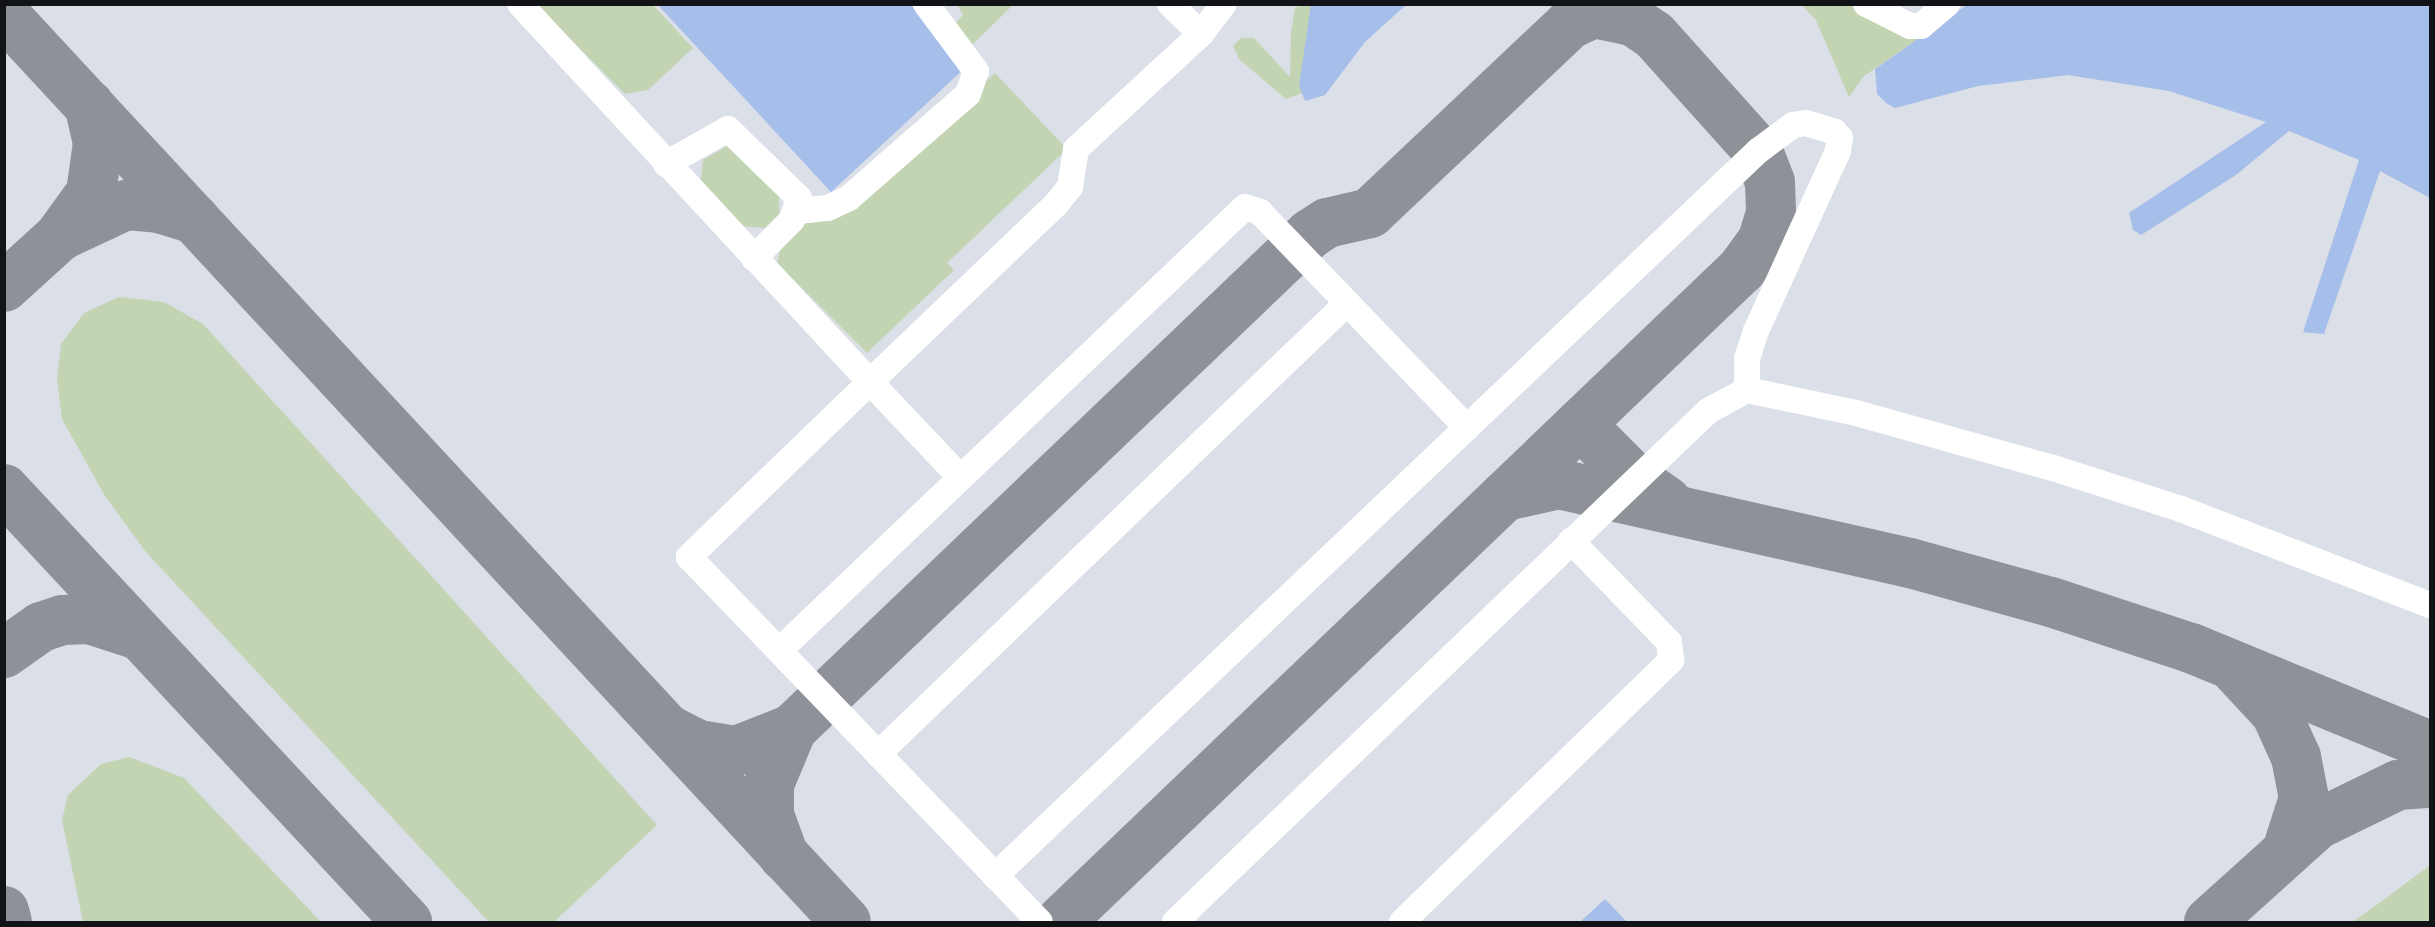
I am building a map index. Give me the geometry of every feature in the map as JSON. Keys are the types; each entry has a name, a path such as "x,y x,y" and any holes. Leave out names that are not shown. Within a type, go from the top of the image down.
{"lane":[{"path":"520,4 666,164 959,476"},
{"path":"798,211 828,208 849,198 968,94 976,71 926,4"},
{"path":"1170,4 1201,34"},
{"path":"1041,922 878,754 782,648 689,557 1057,203 1070,187 1076,149 1201,34 1224,4"},
{"path":"1866,4 1910,26 1921,26 1947,4"},
{"path":"995,876 1758,151 1793,125 1806,123 1835,132 1840,138 1838,151 1756,331 1747,359 1747,390"},
{"path":"666,164 728,129 799,198 798,211 754,258"},
{"path":"782,648 959,476 1245,207 1260,212 1467,428"},
{"path":"878,754 1347,303"},
{"path":"1175,922 1708,411 1747,390 1856,413 2050,466 2181,509 2430,605"},
{"path":"1402,922 1671,660 1669,642 1571,541"}],"green space":[{"path":"537,5 653,5 693,48 648,90 625,94"},
{"path":"957,5 1013,5 970,47 952,27 963,15"},
{"path":"1311,5 1302,93 1286,99 1239,59 1233,46 1241,38 1254,38 1290,77 1291,32 1295,8"},
{"path":"1802,5 1858,5 1923,36 1864,76 1849,97 1816,20"},
{"path":"995,73 1067,149 947,263 954,270 867,353 777,263 783,238 799,224 844,210"},
{"path":"729,145 779,193 779,214 765,228 743,226 701,180 703,160"},
{"path":"119,297 164,302 203,324 657,825 554,922 489,922 145,551 105,496 62,419 57,378 61,344 84,313"},
{"path":"129,757 184,778 321,922 83,922 62,820 68,795 101,764"},
{"path":"2429,866 2430,922 2352,922 2374,907"}],"building":[{"path":"657,4 910,4 967,66 831,192"},
{"path":"1311,4 1407,4 1365,42 1325,95 1305,101 1299,86"},
{"path":"1968,4 2430,4 2430,198 2380,171 2324,334 2303,332 2359,160 2289,131 2236,175 2141,235 2133,230 2129,213 2266,122 2169,91 2068,75 1978,86 1895,108 1886,103 1877,94 1875,69"},
{"path":"1605,899 1627,922 1580,922"}],"taxiway":[{"path":"669,730 698,745 736,751 792,729 1310,234 1327,223 1370,213 1570,24 1594,13 1633,21 1654,35 1758,151 1770,182 1771,213 1763,240 1741,270 1060,922"},
{"path":"4,14 846,922"},
{"path":"4,287 59,237 91,193 98,143 89,105"},
{"path":"62,235 126,205 159,208 194,219"},
{"path":"1580,424 1635,479 1667,501"},
{"path":"1505,496 1559,484 1910,563 2051,602 2191,648 2430,746"},
{"path":"4,489 407,922"},
{"path":"4,653 41,627 63,620 89,619 139,635"},
{"path":"2236,670 2276,713 2296,757 2304,798 2287,851"},
{"path":"784,856 769,815 769,784 792,729"},
{"path":"2209,922 2318,824 2398,785 2430,783"},
{"path":"4,911 7,922"}]}
